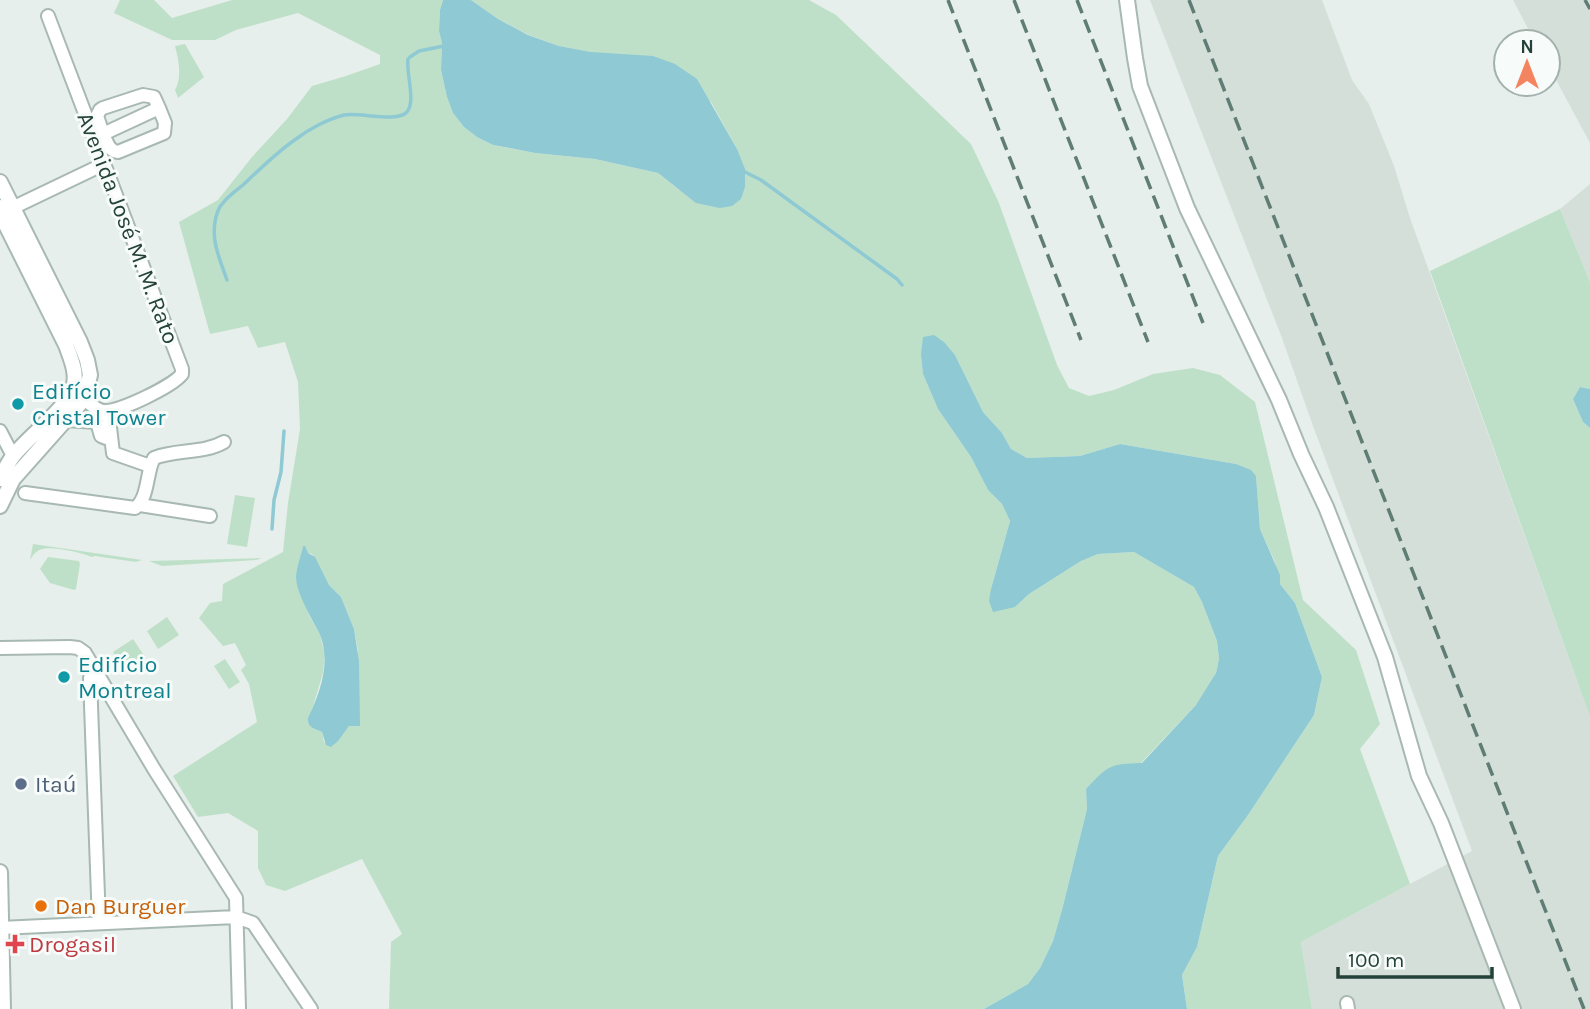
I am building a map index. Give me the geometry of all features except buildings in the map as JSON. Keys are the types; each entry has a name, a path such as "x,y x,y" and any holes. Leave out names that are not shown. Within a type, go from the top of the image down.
{"street":[{"path":"1127,0 1140,86 1187,208 1279,400 1331,519 1385,657 1419,776 1441,823 1513,1009"},
{"name":"Avenida José M. M. Rato","path":"48,16 98,136 104,164 182,369 182,374 173,383 119,410 105,411"},
{"path":"143,94 153,97 165,123 164,133 118,152 98,136 97,116 103,108 143,94"},
{"path":"98,136 159,108"},
{"path":"4,209 104,164"},
{"path":"0,181 4,232 66,345 75,378 74,388 62,405 13,456 0,479"},
{"path":"0,506 13,479 84,399 90,375 80,342 27,238 4,209"},
{"path":"4,232 13,228 19,229 27,238"},
{"path":"84,399 93,407 105,411 109,419 113,453 150,466"},
{"path":"66,420 97,422 101,436 111,437"},
{"path":"0,431 13,456"},
{"path":"25,492 135,508 143,499 153,459 211,448 224,442"},
{"path":"139,505 210,516"},
{"path":"0,648 78,648 85,653 154,769 236,898 239,1009"},
{"path":"94,670 90,678 99,923"},
{"path":"0,872 3,1009"},
{"path":"1,928 236,917 253,923 311,1009"}],"shaded area":[{"path":"1150,0 1322,0 1352,80 1369,104 1394,166 1410,218 1590,717 1590,1009 1312,1009 1301,942 1472,851 1282,338"},
{"path":"1513,0 1590,0 1590,143 1562,91 1562,28 1528,28"},
{"path":"1590,184 1590,282 1560,209"}],"green space":[{"path":"120,0 154,0 172,18 232,0 443,0 439,31 442,43 441,70 453,113 464,127 493,145 535,153 595,159 658,173 679,190 737,149 711,102 591,52 559,46 529,35 498,19 471,0 809,0 836,15 971,144 999,203 1057,365 1069,388 1089,396 1114,390 1153,374 1193,368 1220,375 1255,402 1303,600 1356,650 1380,724 1360,749 1410,884 1301,942 1312,1009 1187,1009 1182,975 1197,947 1218,856 1314,715 1322,677 1295,603 1280,584 1275,562 1260,529 1256,476 1236,464 1120,444 1080,456 1027,458 1011,449 1002,433 983,412 955,355 940,339 921,355 923,374 938,409 971,457 988,490 1002,504 1010,521 991,589 1015,607 1029,594 1081,561 1098,554 1134,552 1194,587 1217,641 1219,659 1216,673 1196,705 1141,763 1086,789 1087,809 1053,941 1040,968 1028,984 984,1009 389,1009 391,942 402,934 362,859 285,891 266,885 258,868 258,831 228,813 198,817 173,776 257,722 249,684 241,670 246,665 235,643 223,646 199,618 210,603 222,601 223,584 283,552 300,429 298,382 285,342 258,348 248,326 210,334 179,222 218,200 312,86 380,64 380,55 298,13 236,30 215,40 172,40 114,13","holes":["303,546 312,554 329,585 341,597 354,629 358,651 359,726 349,726 332,746 324,742 322,732 308,723 323,673 325,654 320,635 296,580"]},
{"path":"185,44 204,77 178,98 175,90 179,69 175,46"},
{"path":"1560,209 1590,282 1590,389 1580,387 1573,399 1583,422 1590,428 1590,717 1430,271"},
{"path":"235,495 255,498 247,547 227,544"},
{"path":"33,544 142,560 136,562 92,557 68,550 47,548 38,551 30,560"},
{"path":"48,557 79,561 76,589 50,583 40,569"},
{"path":"262,558 162,566 149,561"},
{"path":"167,617 179,635 158,649 147,631"},
{"path":"133,639 145,657 124,670 113,652"},
{"path":"225,659 240,682 229,689 214,666"}],"water":[{"path":"443,0 471,0 528,35 559,46 591,52 653,56 675,64 697,79 737,149 745,169 745,187 741,199 732,206 720,208 696,203 658,173 595,159 535,153 493,145 477,137 464,127 453,113 447,97 441,70 442,43 439,31"},
{"path":"934,335 955,355 983,412 1002,433 1011,449 1027,458 1080,456 1120,444 1236,464 1251,470 1256,476 1260,529 1280,575 1280,584 1295,603 1322,677 1314,715 1218,856 1197,947 1182,975 1187,1009 984,1009 1028,984 1040,968 1053,941 1087,809 1086,789 1110,767 1142,763 1196,705 1216,673 1219,659 1217,641 1194,587 1134,552 1098,554 1081,561 1029,594 1015,607 993,612 989,601 991,589 1010,521 1002,504 988,490 971,457 938,409 923,374 923,337"},
{"path":"1580,387 1590,389 1590,428 1583,422 1573,399"},
{"path":"303,546 315,557 329,585 341,597 354,629 359,661 360,726 349,726 331,747 326,745 322,732 312,727 308,721 321,685 325,662 322,640 297,584"}],"waterway":[{"path":"410,57 419,51 444,46"},
{"path":"227,280 214,233 216,215 225,200 282,149 319,125 344,115 395,117 407,112 411,101 408,59"},
{"path":"743,171 761,180 902,285"},
{"path":"272,529 284,431"}],"railway":[{"path":"948,0 1081,340"},
{"path":"1014,0 1148,342"},
{"path":"1077,0 1203,323"},
{"path":"1189,0 1584,1009"},
{"path":"1585,0 1590,9"}],"place":[{"name":"Edifício Cristal Tower","path":"18,404"},
{"name":"Edifício Montreal","path":"64,677"},
{"name":"Itaú","path":"21,784"},
{"name":"Dan Burguer","path":"41,906"},
{"name":"Drogasil","path":"15,944"}]}
